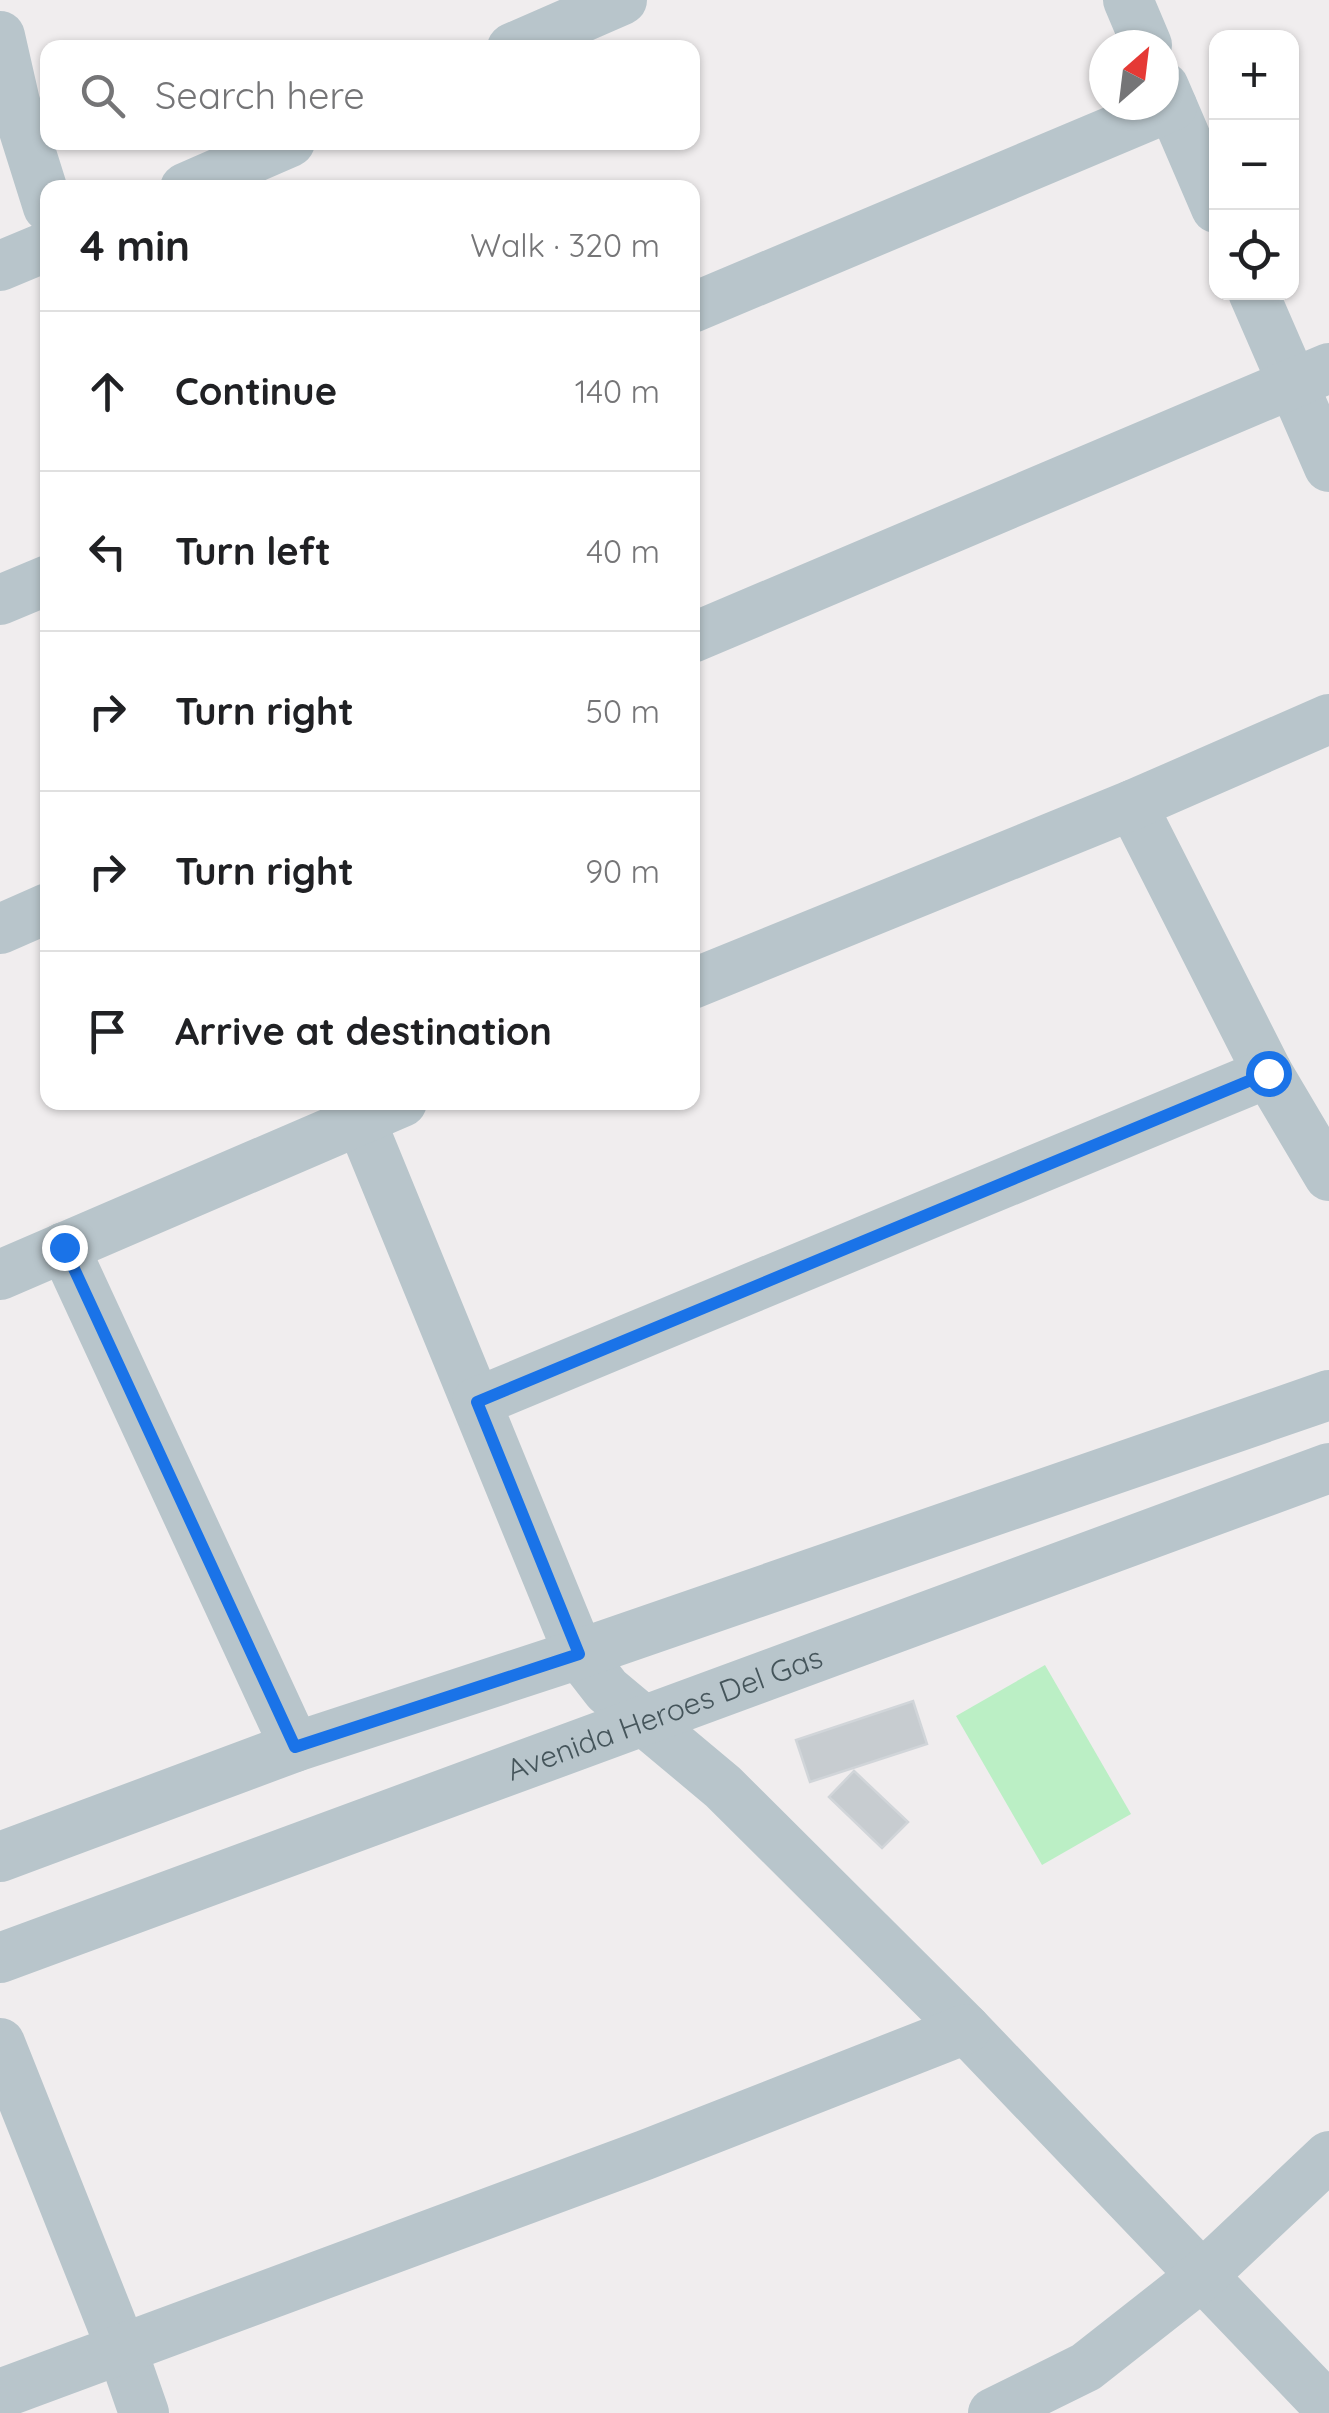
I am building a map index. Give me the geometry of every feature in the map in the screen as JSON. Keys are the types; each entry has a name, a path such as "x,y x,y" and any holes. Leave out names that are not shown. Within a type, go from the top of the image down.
{"street":[{"path":"530,40 622,0"},
{"path":"1128,0 1141,30"},
{"path":"0,36 14,102 40,182"},
{"path":"700,304 1114,120"},
{"path":"1178,120 1209,192"},
{"path":"203,180 272,150"},
{"path":"0,266 40,249"},
{"path":"1259,300 1311,376 1329,467"},
{"path":"700,635 1311,376"},
{"path":"0,600 40,583"},
{"path":"700,981 1132,805 1329,718"},
{"path":"1132,805 1268,1073 1329,1176"},
{"path":"0,929 40,912"},
{"path":"477,1402 1268,1073"},
{"path":"0,1275 367,1110"},
{"path":"372,1110 477,1402 579,1654 607,1690 723,1787 966,2029 1329,2408"},
{"path":"64,1247 295,1747"},
{"path":"2,1852 295,1747 579,1654 1329,1395"},
{"name":"Avenida Heroes Del Gas","path":"0,1958 1329,1468"},
{"path":"0,2394 645,2155 966,2029"},
{"path":"0,2043 144,2413"},
{"path":"993,2413 1086,2367 1203,2274 1329,2156"}],"green space":[{"path":"1045,1665 1131,1814 1042,1865 956,1716"}],"building":[{"path":"913,1701 927,1744 810,1782 796,1740"},
{"path":"854,1771 908,1822 882,1848 829,1797"}],"route":[{"path":"64,1247 295,1747 579,1654 477,1402 1268,1073"}]}
